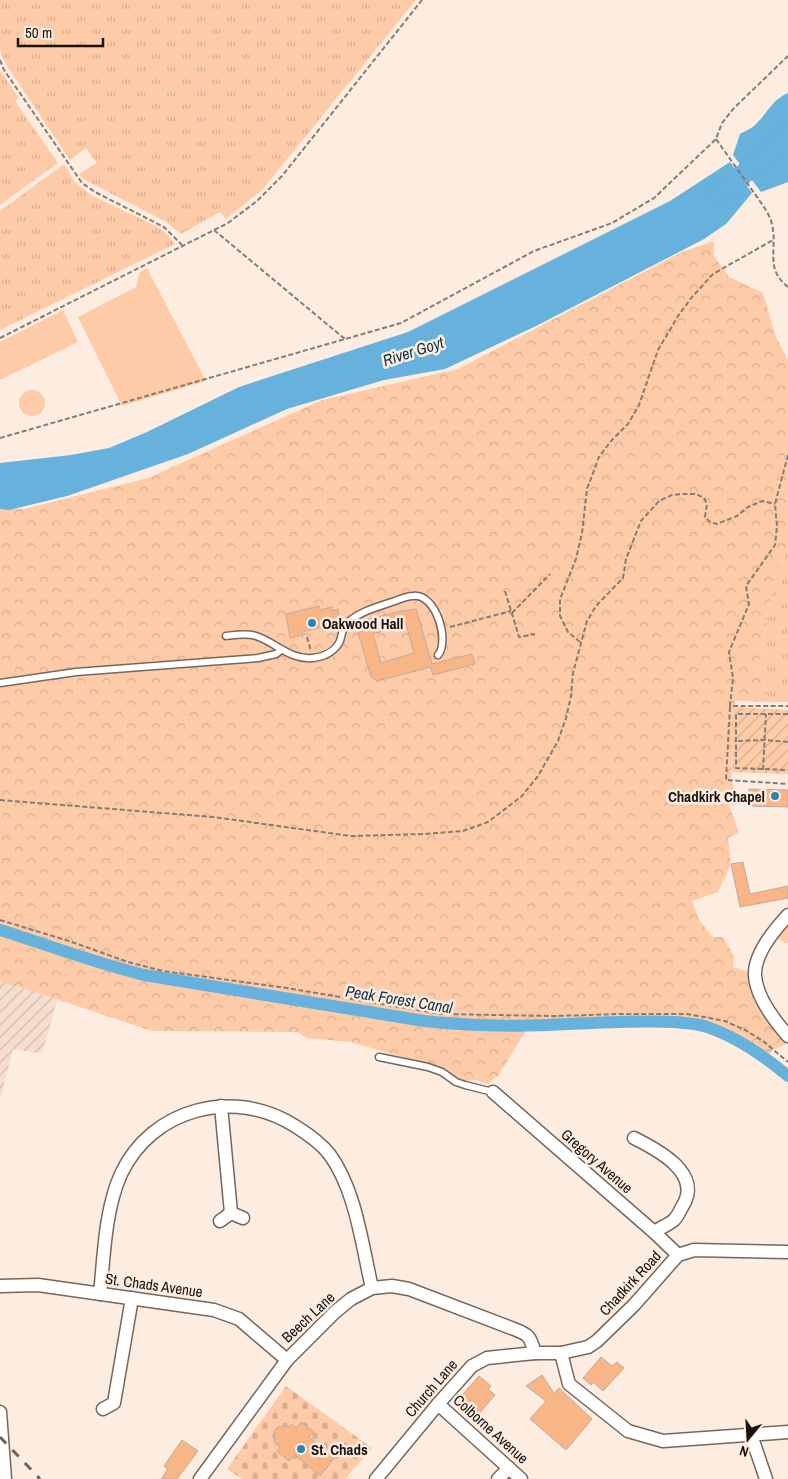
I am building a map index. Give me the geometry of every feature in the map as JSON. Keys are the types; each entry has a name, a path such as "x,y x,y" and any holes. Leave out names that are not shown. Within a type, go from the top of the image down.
{"street":[{"path":"788,915 770,934 760,954 754,974 759,994 775,1021 788,1036"},
{"name":"Gregory Avenue","path":"493,1092 678,1255"},
{"path":"221,1106 231,1213"},
{"path":"100,1294 108,1222 114,1191 129,1160 143,1143 167,1123 193,1111 221,1106 250,1108 276,1116 302,1130 317,1141 330,1155 347,1184 372,1288"},
{"path":"634,1138 670,1159 682,1172 688,1188 686,1201 675,1219 654,1232"},
{"path":"231,1213 243,1218"},
{"path":"220,1221 231,1213"},
{"name":"Chadkirk Road","path":"561,1353 579,1350 597,1341 634,1305 678,1255 694,1250 788,1252"},
{"name":"St. Chads Avenue","path":"0,1286 38,1285 214,1310 239,1319 287,1360"},
{"name":"Beech Lane","path":"200,1479 287,1360 335,1312 351,1299 372,1288 392,1286 409,1289 520,1331 531,1338 535,1353"},
{"path":"113,1408 132,1298"},
{"name":"Church Lane","path":"376,1479 472,1366 487,1358 535,1353 561,1353"},
{"path":"561,1353 569,1384 628,1430 663,1441 788,1432"},
{"name":"Colborne Avenue","path":"438,1404 521,1479"},
{"path":"0,1412 5,1479"},
{"path":"751,1435 766,1479"},
{"path":"498,1479 509,1468"}],"lane":[{"path":"226,636 252,635 296,656 313,658 328,654 335,649 340,641 344,625 366,610 414,595 422,596 429,601 435,611 444,644 438,655"},
{"path":"0,683 76,672 258,658 276,654 281,650"},
{"path":"379,1057 428,1067 442,1072 456,1082 493,1092"}],"path":[{"path":"0,338 228,223 268,191 422,0"},
{"path":"0,438 402,323 534,251 612,223 654,198 716,139 722,123 734,108 788,56"},
{"path":"0,60 15,86 82,183 95,192 164,227 182,245"},
{"path":"716,139 764,206 772,226 772,256 775,272 778,278 788,287"},
{"path":"214,230 346,340"},
{"path":"581,642 568,632 560,616 560,600 576,559 582,533 587,489 598,457 611,440 628,424 639,405 658,350 678,316 692,297 713,274 772,240"},
{"path":"788,455 775,504 777,526 775,545 746,586 749,604 729,652 733,678 726,780 788,784"},
{"path":"0,800 213,817 351,836 424,834 463,830 488,822 522,796 538,776 558,741 566,718 571,696 573,673 587,620 596,606 624,578 626,559 641,521 659,501 672,495 696,494 704,498 708,504 705,517 710,522 717,524 737,516 748,507 762,501 775,504"},
{"path":"441,629 511,612 550,574"},
{"path":"505,591 519,637 535,634"},
{"path":"307,638 313,658"},
{"path":"730,706 788,706"},
{"path":"788,714 736,714 738,741 736,768 788,770"},
{"path":"764,770 766,714"},
{"path":"738,741 764,740 788,742"},
{"path":"0,920 69,941 128,962 163,971 288,988 441,1014 553,1016 678,1014 704,1017 725,1021 745,1030 763,1041 788,1062"}],"shaded area":[{"path":"0,980 59,994 42,1054 13,1049 0,1100"}],"green space":[{"path":"0,0 416,0 263,189 226,219 220,212 181,234 166,222 83,179 79,174 97,163 86,148 70,160 7,66 0,51"},
{"path":"0,70 19,98 15,101 58,163 0,205"},
{"path":"64,164 75,182 91,195 158,227 175,244 0,330 0,211"},
{"path":"714,241 714,256 729,277 763,293 776,337 788,360 788,551 775,574 758,669 769,702 735,701 731,779 739,805 729,805 739,832 728,838 731,864 718,892 692,901 699,920 713,937 723,937 734,956 733,967 755,974 788,1036 788,1043 773,1050 765,1057 741,1041 703,1026 685,1023 615,1022 529,1026 498,1076 487,1084 477,1080 459,1081 449,1071 351,1042 307,1038 297,1032 152,1031 0,982 0,508 24,509 148,478 322,400 458,369 682,252"},
{"path":"147,268 206,381 122,406 78,317 136,287 139,273"},
{"path":"63,310 78,342 0,380 0,342"},
{"path":"32,390 41,394 45,403 41,412 32,416 23,412 19,403 23,394"},
{"path":"788,551 788,702 769,702 758,669 775,574"},
{"path":"734,707 788,710 788,774 732,772"},
{"path":"788,915 788,943 786,943 770,934"},
{"name":"St. Chads","path":"286,1386 372,1448 345,1479 242,1479 227,1469"}],"water":[{"path":"788,93 788,182 761,192 733,155 740,134 755,125 774,103"},
{"path":"730,162 752,193 726,224 704,239 536,326 445,369 384,380 287,409 188,454 67,496 9,510 0,509 0,463 71,455 109,448 147,432 239,387 408,332 670,201"}],"building":[{"name":"Oakwood Hall","path":"319,606 320,610 332,607 332,611 338,609 340,620 335,622 336,625 332,626 332,629 323,631 322,627 302,632 303,635 290,638 286,614"},
{"path":"416,609 432,664 472,654 475,664 433,675 431,667 377,681 371,677 358,632 368,630 365,620","holes":["406,624 414,653 381,663 373,634"]},
{"path":"749,789 788,790 788,807 748,806"},
{"path":"743,862 750,894 788,886 788,898 740,907 731,864"},
{"path":"601,1357 612,1366 617,1362 624,1368 603,1391 593,1382 591,1385 583,1378"},
{"path":"542,1375 554,1393 559,1388 592,1419 566,1450 530,1419 546,1401 526,1386"},
{"path":"479,1376 491,1386 488,1389 495,1395 477,1416 469,1410 466,1413 455,1403"},
{"name":"St. Chads","path":"301,1422 314,1432 309,1437 334,1458 320,1476 295,1455 289,1461 277,1451 280,1447 275,1443 274,1431 278,1427 290,1426 292,1424 296,1428"},
{"path":"182,1440 198,1451 177,1479 161,1479 168,1469 164,1466"}],"waterway":[{"name":"River Goyt","path":"719,193 736,181 788,134"},
{"name":"Peak Forest Canal","path":"0,930 144,975 424,1021 496,1026 647,1021 696,1024 716,1030 738,1041 788,1076"}],"railway":[{"path":"0,1437 40,1479"}],"place":[{"name":"Oakwood Hall","path":"312,623"},
{"name":"Chadkirk Chapel","path":"775,796"},
{"name":"St. Chads","path":"301,1449"}]}
